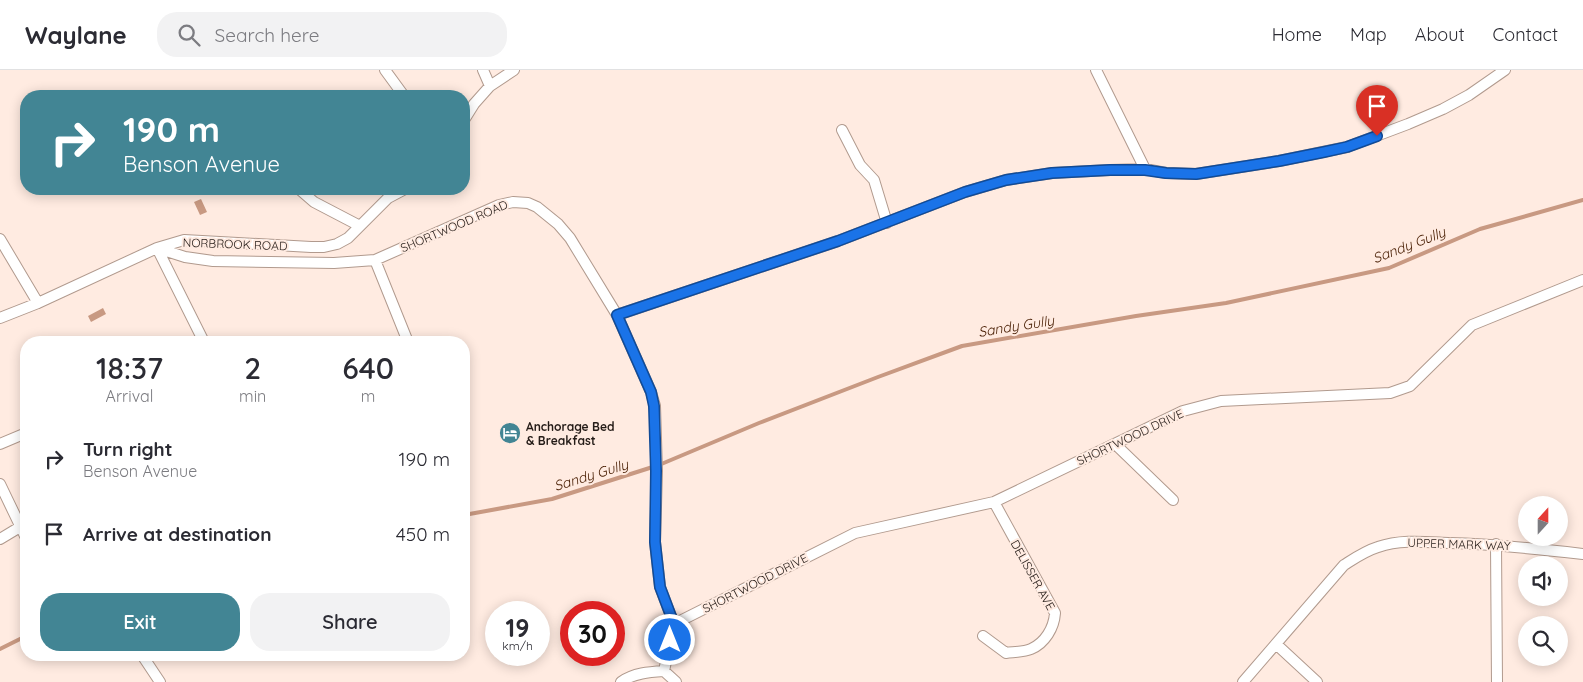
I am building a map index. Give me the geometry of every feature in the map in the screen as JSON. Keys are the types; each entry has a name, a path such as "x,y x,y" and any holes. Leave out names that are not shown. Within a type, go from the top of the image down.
{"street":[{"path":"385,70 400,90"},
{"path":"482,70 490,86"},
{"path":"470,110 490,86 514,70"},
{"path":"1096,70 1145,170"},
{"path":"617,315 838,241 965,192 1006,180 1052,173 1145,170 1196,174 1279,161 1347,147 1443,109 1469,95 1504,70"},
{"path":"842,130 860,165 874,180 887,222"},
{"path":"306,195 314,202 360,226"},
{"name":"NORBROOK ROAD","path":"0,318 38,303 157,248 184,240 324,247 337,244 348,238 393,195"},
{"name":"SHORTWOOD ROAD","path":"157,248 185,257 213,261 334,263 375,260 499,205 513,202 528,203 537,207 558,224 570,238 617,315 651,392 654,406 656,471 655,542 660,587 674,624"},
{"path":"0,238 38,303"},
{"path":"157,248 201,336"},
{"path":"375,260 406,336"},
{"name":"SHORTWOOD DRIVE","path":"674,624 855,533 994,502 1184,411 1221,401 1390,393 1410,386 1472,325 1583,280"},
{"path":"0,444 20,436"},
{"path":"1115,444 1173,500"},
{"path":"0,484 20,527 0,539"},
{"name":"DELISSER AVE","path":"983,636 1006,653 1031,649 1043,641 1054,621 1055,613 994,502"},
{"name":"UPPER MARK WAY","path":"1243,682 1344,565 1360,554 1378,547 1401,542 1496,544 1583,554"},
{"path":"1496,544 1497,682"},
{"path":"664,671 674,624"},
{"path":"1276,644 1317,682"},
{"path":"146,661 160,682"},
{"path":"621,682 628,677 646,672 664,671 676,682"}],"shaded area":[{"path":"201,199 207,212 200,215 194,202"},
{"path":"103,308 106,314 91,322 88,316"}],"waterway":[{"name":"Sandy Gully","path":"470,514 552,499 659,465 759,423 962,346 1136,316 1226,303 1389,268 1480,229 1583,200"},
{"name":"Sandy Gully","path":"0,649 20,639"}],"place":[{"name":"Anchorage Bed & Breakfast","path":"510,433"}],"route":[{"path":"670,640 674,624 660,587 655,542 656,471 654,406 651,392 617,315 838,241 965,192 1006,180 1052,173 1110,170 1145,170 1196,174 1324,152 1347,147 1377,136"}]}
